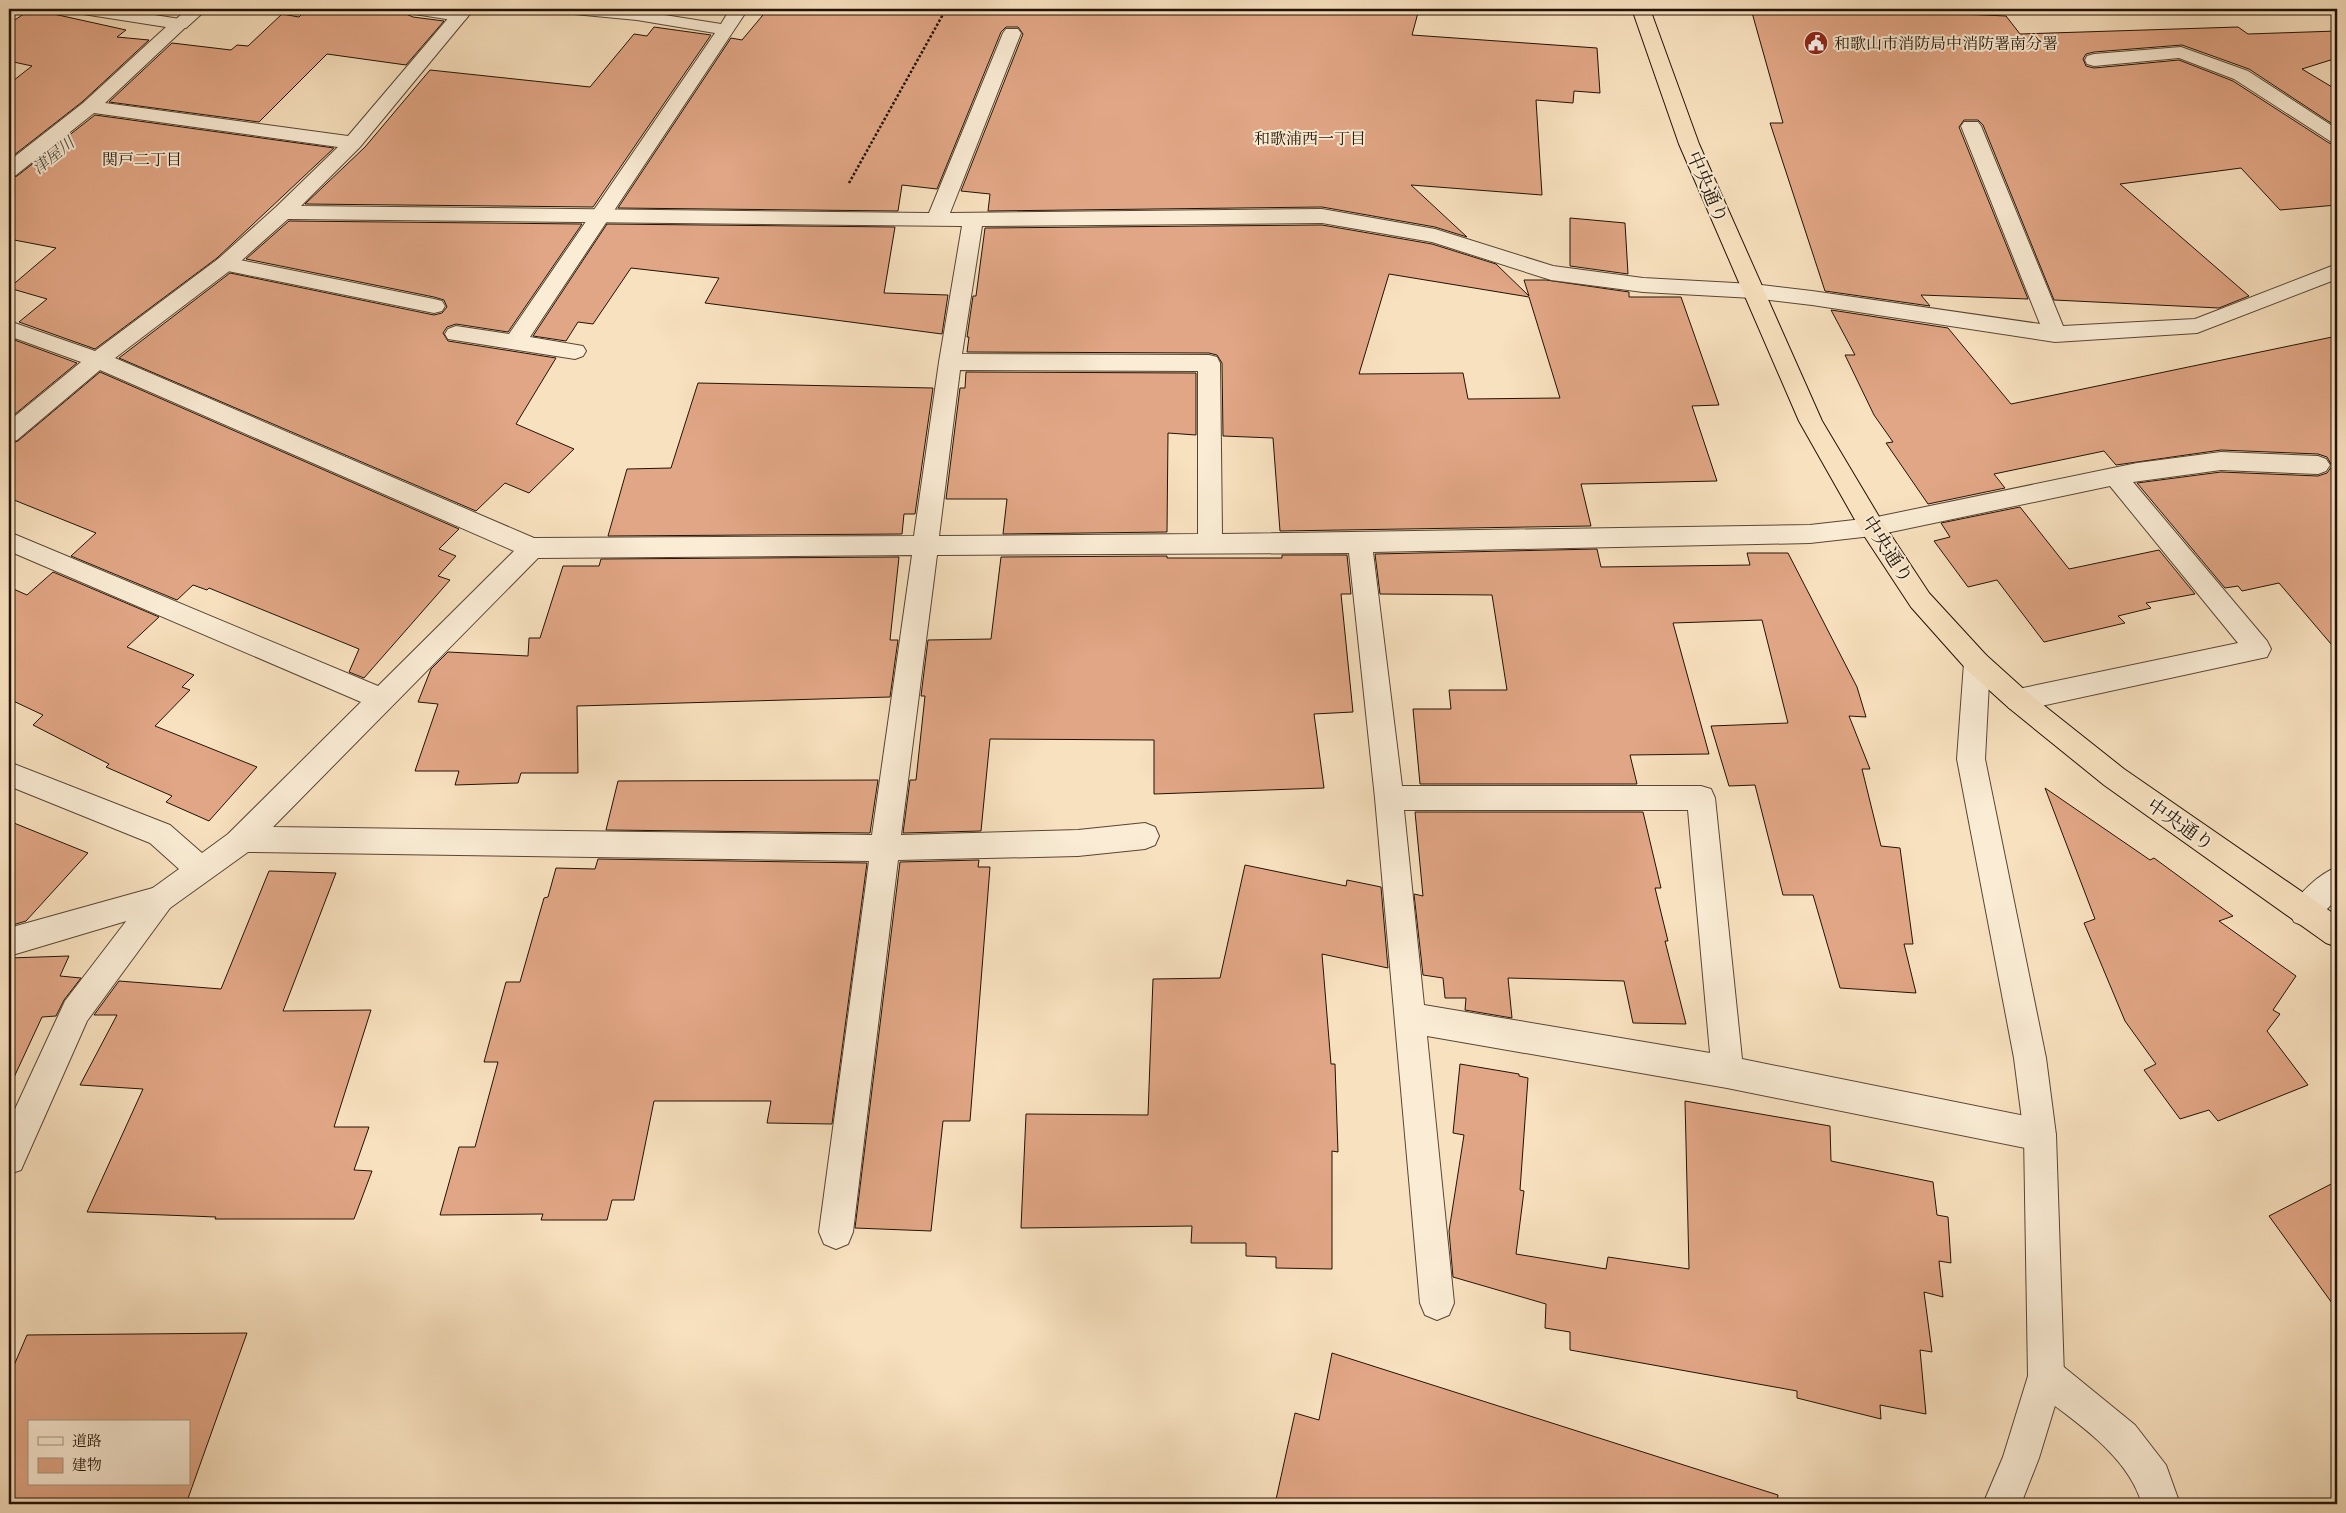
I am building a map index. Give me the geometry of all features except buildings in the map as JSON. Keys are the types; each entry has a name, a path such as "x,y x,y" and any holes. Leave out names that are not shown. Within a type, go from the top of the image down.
{"highway":[{"name":"中央通り","path":"1640,9 1689,144 1811,421 1872,527 1920,600 1977,663 2018,700 2114,777 2304,912 2337,933"}],"street":[{"path":"83,9 117,11 180,24"},
{"path":"9,171 90,107 198,9"},
{"path":"414,9 462,12"},
{"path":"574,9 650,13 726,30"},
{"path":"515,342 726,30 738,9"},
{"path":"9,434 98,360 225,264 283,212 353,144 462,12"},
{"path":"937,219 1012,33"},
{"path":"2094,60 2181,52 2241,75 2337,137"},
{"path":"90,107 353,144"},
{"path":"1972,126 2055,334"},
{"path":"283,212 972,220 1322,216 1435,236 1551,273 1643,285 1753,291 2055,334 2197,326 2337,271"},
{"path":"836,1232 925,545 972,220"},
{"path":"225,264 434,306"},
{"path":"9,328 98,360 532,548 1360,543 1810,534 1872,527 2115,476 2221,462 2318,465"},
{"path":"456,334 575,351"},
{"path":"950,362 1209,363 1210,544"},
{"path":"2018,700 2258,649 2115,476"},
{"path":"9,541 382,699"},
{"path":"1360,543 1389,798 1437,1303"},
{"path":"9,1158 76,1011 160,899 242,839 532,548"},
{"path":"1977,663 1971,759 2030,1058 2040,1135 2046,1376 2021,1458 2002,1504"},
{"path":"9,774 160,834 201,870"},
{"path":"1389,798 1701,798 1726,1072"},
{"path":"242,839 885,848 1078,843 1145,836"},
{"path":"2304,912 2337,880"},
{"path":"9,942 160,899"},
{"path":"1410,1018 1726,1072 2040,1135"},
{"path":"2046,1376 2122,1438 2153,1478 2161,1504"}],"path":[{"path":"829,218 946,9"}],"place":[{"name":"和歌山市消防局中消防署南分署","path":"1816,43"}],"district":[{"name":"和歌浦西一丁目","path":"1310,138"},
{"name":"関戸二丁目","path":"142,159"}],"water label":[{"name":"津屋川","path":"53,155"}]}
